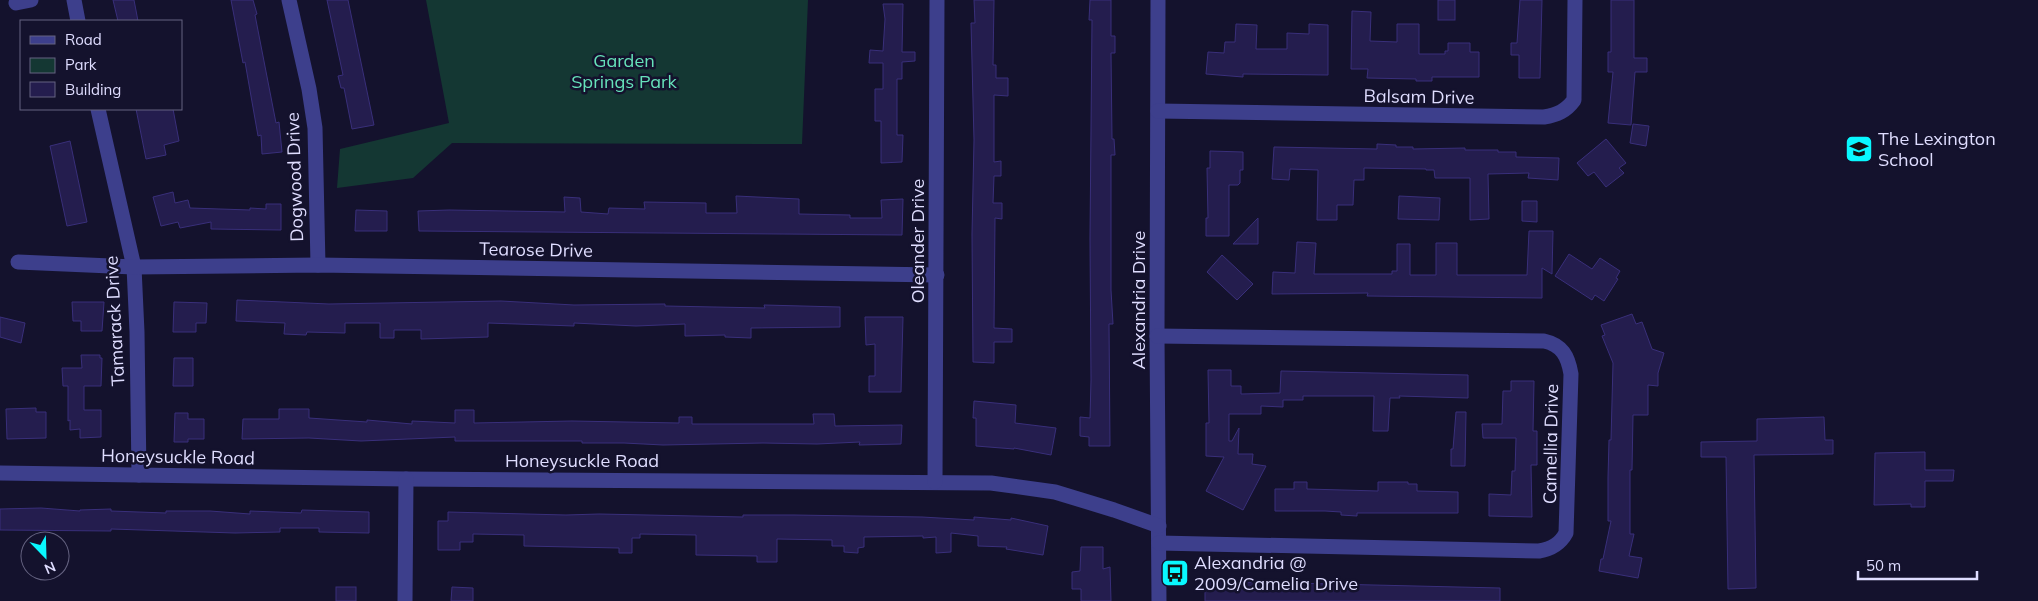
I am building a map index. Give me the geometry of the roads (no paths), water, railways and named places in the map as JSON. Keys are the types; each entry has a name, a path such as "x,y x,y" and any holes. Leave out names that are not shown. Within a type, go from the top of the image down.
{"street":[{"path":"74,0 78,20"},
{"name":"Dogwood Drive","path":"289,0 309,89 315,128 318,265"},
{"name":"Oleander Drive","path":"935,482 937,0"},
{"name":"Alexandria Drive","path":"1158,0 1157,336 1159,601"},
{"name":"Balsam Drive","path":"1158,111 1553,116 1562,112 1574,100 1575,0"},
{"name":"Tamarack Drive","path":"98,110 134,267 138,332 139,475"},
{"name":"Tearose Drive","path":"18,262 134,267 318,265 937,275"},
{"name":"Camellia Drive","path":"1157,336 1539,341 1553,343 1560,347 1567,357 1571,374 1566,533 1557,545 1548,549 1540,551 1159,543"},
{"name":"Honeysuckle Road","path":"0,473 406,479 992,483 1054,492 1097,504 1159,526"},
{"path":"405,601 406,479"}],"place":[{"name":"The Lexington School","path":"1859,149"},
{"name":"Alexandria @ 2009/Camelia Drive","path":"1175,573"}],"park label":[{"name":"Garden Springs Park","path":"624,71"}]}
